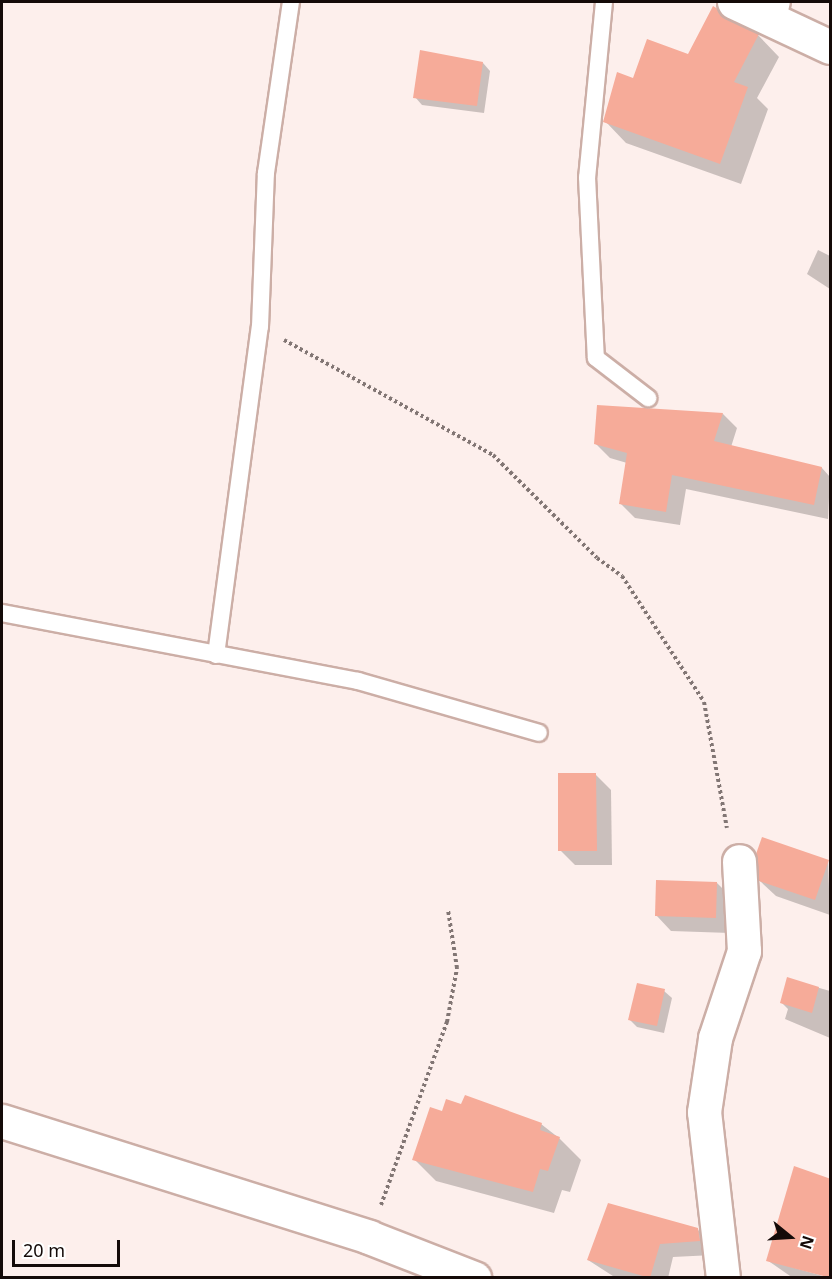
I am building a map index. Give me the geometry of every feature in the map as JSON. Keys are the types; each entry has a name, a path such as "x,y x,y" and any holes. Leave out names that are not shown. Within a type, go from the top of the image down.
{"street":[{"path":"734,2 780,10 831,47"},
{"path":"723,1278 704,1112 715,1038 744,951 739,861"},
{"path":"2,1121 369,1237 474,1278"}],"lane":[{"path":"216,655 260,327 266,173 291,2"},
{"path":"604,2 587,177 596,358 648,398"},
{"path":"2,613 358,681 539,733"}],"path":[{"path":"260,327 493,455 597,558 622,576 704,702 721,813 739,861"},
{"path":"369,1237 447,1022 457,968 448,910"}],"building":[{"path":"713,6 759,34 734,82 748,87 720,164 603,122 617,72 633,78 647,39 688,54"},
{"path":"420,50 483,62 477,106 413,98"},
{"path":"597,405 723,413 714,441 822,467 814,505 672,475 666,512 619,504 627,453 594,444"},
{"path":"558,773 596,773 597,851 558,851"},
{"path":"762,837 829,860 815,900 759,881 756,854"},
{"path":"656,880 717,882 716,918 655,916"},
{"path":"787,977 819,987 812,1013 780,1003"},
{"path":"637,983 665,989 657,1026 628,1020"},
{"path":"465,1095 542,1123 540,1130 560,1137 548,1171 540,1169 533,1192 412,1160 430,1107 442,1111 446,1099 461,1104"},
{"path":"794,1166 831,1179 831,1278 766,1261"},
{"path":"608,1203 698,1228 700,1241 660,1244 650,1278 587,1260"}]}
